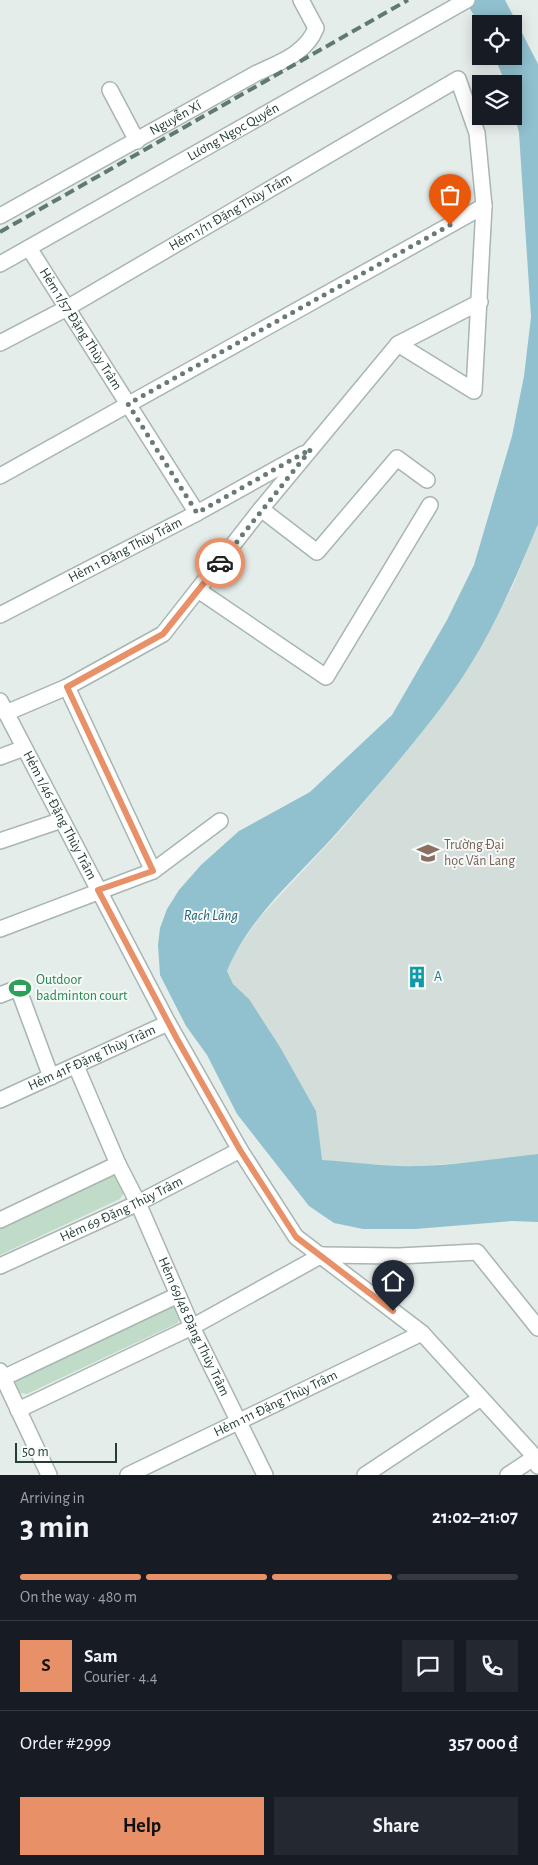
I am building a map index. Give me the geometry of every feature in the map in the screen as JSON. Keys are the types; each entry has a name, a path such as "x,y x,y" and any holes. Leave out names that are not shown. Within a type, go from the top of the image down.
{"street":[{"name":"Nguyễn Xí","path":"0,216 255,74 296,54 312,37 316,28 301,0"},
{"name":"Lương Ngọc Quyến","path":"0,264 467,0"},
{"name":"Hẻm 1/11 Đặng Thùy Trâm","path":"0,343 67,308 458,79 477,133 484,206"},
{"path":"110,90 137,141"},
{"path":"398,344 474,391 484,206"},
{"path":"0,476 484,206"},
{"name":"Hẻm 1/57 Đặng Thùy Trâm","path":"29,248 197,513"},
{"name":"Hẻm 1 Đặng Thùy Trâm","path":"0,615 197,513 311,449 398,344 480,302"},
{"name":"Hẻm 1/46 Đặng Thùy Trâm","path":"168,1023 3,707 67,687 163,634 311,449"},
{"path":"262,509 317,552 398,458 428,480"},
{"path":"198,590 326,677 430,505"},
{"path":"67,687 153,871"},
{"path":"0,757 24,748"},
{"path":"0,841 62,820"},
{"path":"0,929 98,890 153,871 220,821"},
{"path":"0,995 18,988 51,1077"},
{"name":"Hẻm 41F Đặng Thùy Trâm","path":"0,1100 168,1023 240,1150 296,1237 422,1333 536,1462"},
{"name":"Hẻm 69/48 Đặng Thùy Trâm","path":"76,1066 192,1328 265,1475"},
{"name":"Hẻm 69 Đặng Thùy Trâm","path":"0,1266 138,1203 240,1150"},
{"path":"0,1220 118,1164"},
{"path":"18,1410 192,1328 322,1255 399,1256 477,1252 538,1328"},
{"path":"49,1475 2,1375 178,1295"},
{"name":"Hẻm 111 Đặng Thùy Trâm","path":"128,1475 422,1333"},
{"path":"365,1475 481,1398"},
{"path":"508,1475 536,1462 538,1441"}],"shaded area":[{"name":"Trường Đại học Văn Lang","path":"538,524 538,1154 476,1162 418,1166 387,1166 321,1160 316,1111 280,1047 249,999 233,984 227,971 234,953 261,916 339,832 417,739 469,667 512,588"}],"green space":[{"path":"111,1174 119,1176 125,1191 120,1199 0,1255 0,1226"},
{"path":"171,1305 178,1308 180,1315 178,1323 27,1394 19,1393 15,1384 18,1379"}],"water":[{"name":"Rạch Lăng","path":"465,0 505,0 513,15 474,15"},
{"name":"Rạch Lăng","path":"522,33 538,64 538,524 498,615 469,667 411,746 331,839 265,910 250,929 227,971 233,984 249,999 280,1047 316,1111 322,1160 418,1166 538,1154 538,1222 512,1221 415,1229 363,1229 334,1223 309,1206 237,1114 207,1055 186,1026 160,975 158,945 160,928 167,909 179,890 201,865 239,831 310,792 392,715 447,620 474,565 512,436 524,376 531,317 517,125 522,125 522,75 502,75 498,65 522,65"}],"railway":[{"path":"0,232 408,0"}],"way so far":[{"path":"220,563 311,449 197,513 128,404 450,225"}],"place":[{"name":"Trường Đại học Văn Lang","path":"428,853"},
{"name":"A","path":"417,977"},
{"name":"Outdoor badminton court","path":"20,988"}],"route":[{"path":"220,563 163,634 67,687 153,871 98,890 168,1023 240,1150 296,1237 393,1311"}]}
